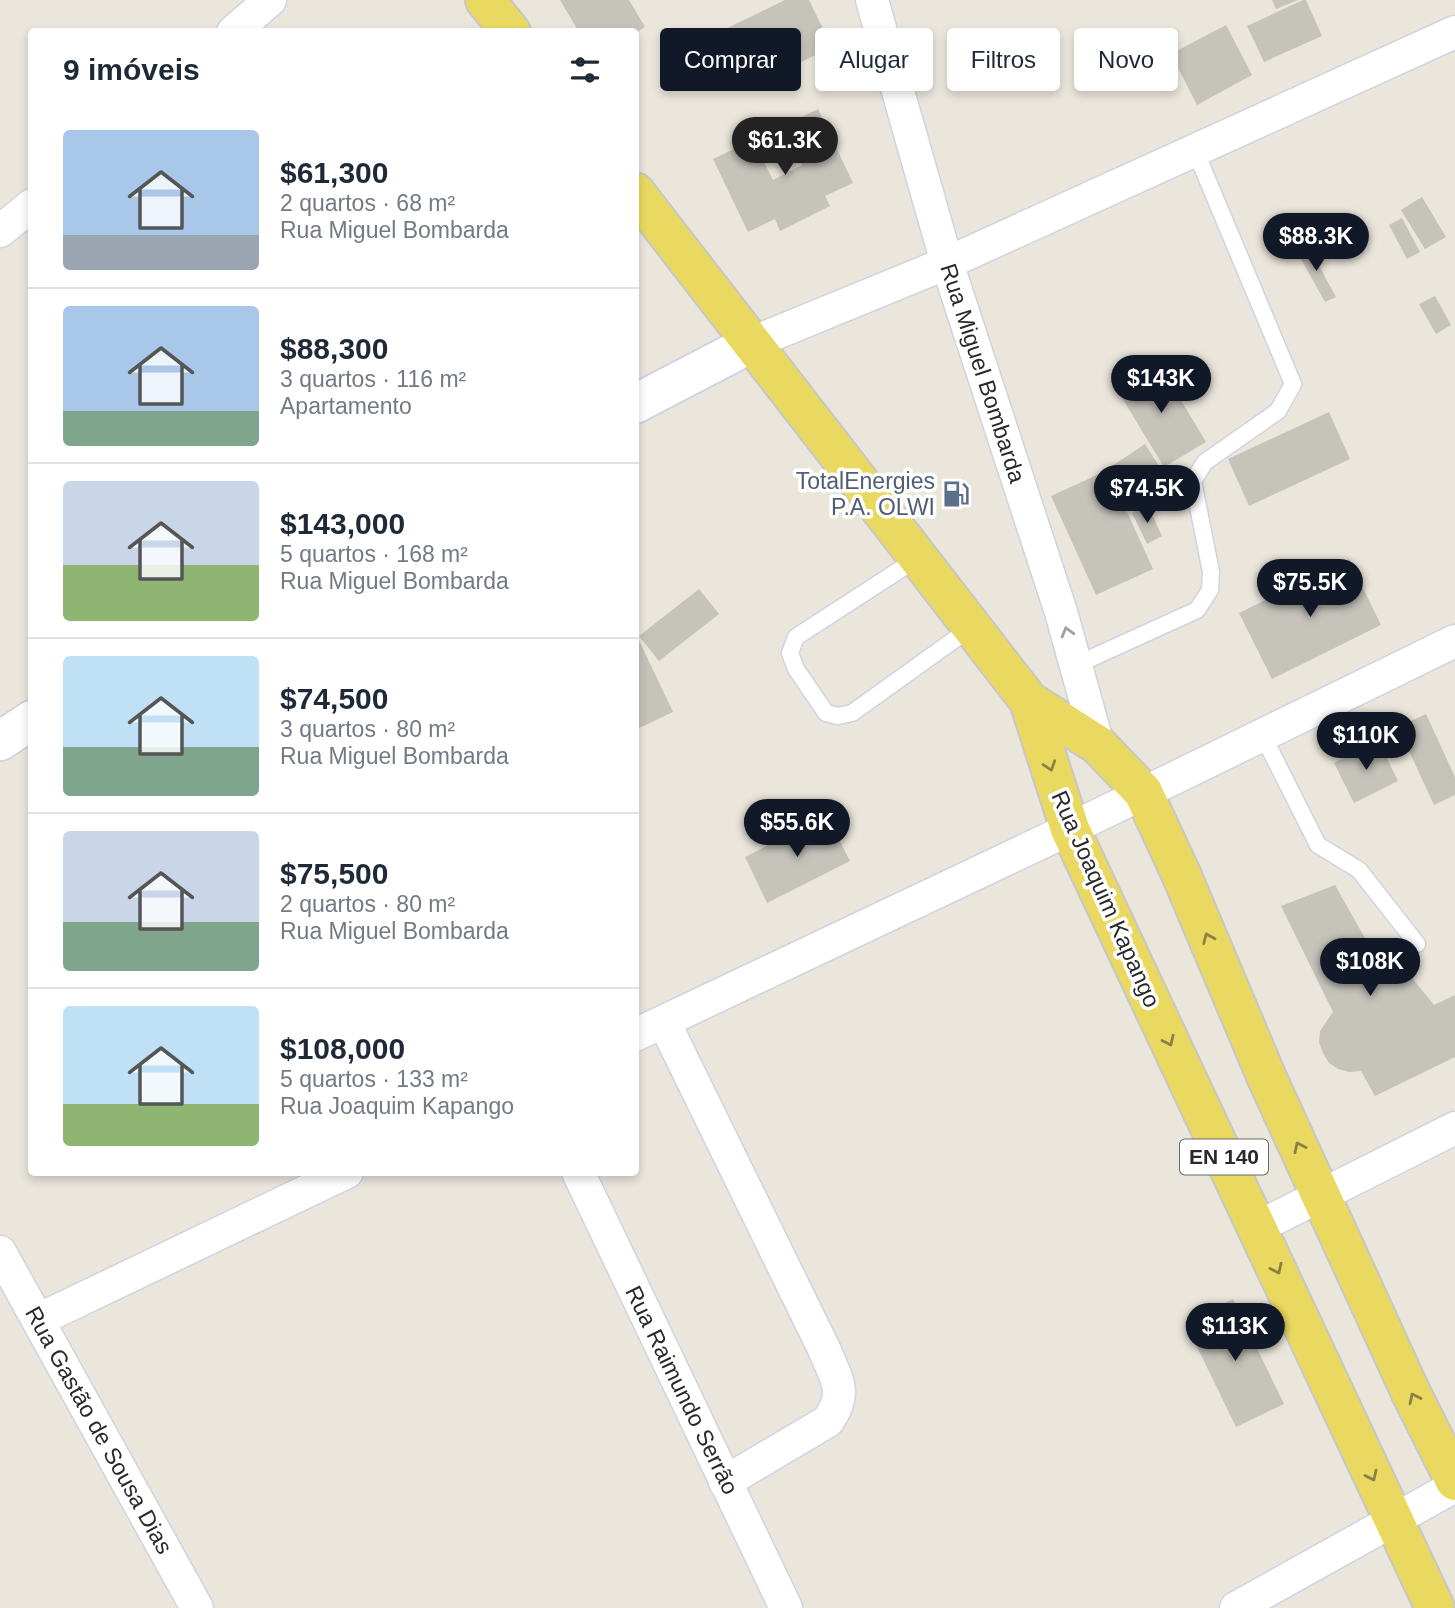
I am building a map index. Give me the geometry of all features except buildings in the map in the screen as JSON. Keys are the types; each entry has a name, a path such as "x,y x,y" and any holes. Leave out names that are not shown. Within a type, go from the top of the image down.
{"main road":[{"path":"485,0 508,28"},
{"name":"EN 140","path":"639,197 1028,701 1098,745 1143,792 1181,874 1267,1078 1455,1484"},
{"name":"Rua Joaquim Kapango","path":"1028,701 1070,829 1435,1608"}],"street":[{"path":"238,28 270,0"},
{"name":"Rua Miguel Bombarda","path":"872,0 947,263 1061,612 1098,745"},
{"path":"639,402 752,343 947,263 1455,32"},
{"path":"0,232 28,208"},
{"path":"639,1033 1070,829 1455,641"},
{"path":"0,741 28,723"},
{"path":"664,1022 825,1351 839,1386 839,1405 828,1421 725,1482"},
{"path":"1258,1227 1455,1128"},
{"path":"38,1320 339,1176"},
{"name":"Rua Raimundo Serrão","path":"580,1176 786,1608"},
{"name":"Rua Gastão de Sousa Dias","path":"0,1252 197,1608"},
{"path":"1236,1608 1455,1484"}],"lane":[{"path":"1076,664 1197,610 1210,590 1211,572 1193,481 1205,462 1278,411 1293,384 1195,150"},
{"path":"918,558 796,637 790,653 796,669 825,713 838,716 852,713 972,627"},
{"path":"1262,734 1318,845 1359,870 1417,944"}],"place":[{"name":"TotalEnergies P.A. OLWI","path":"956,494"}]}
